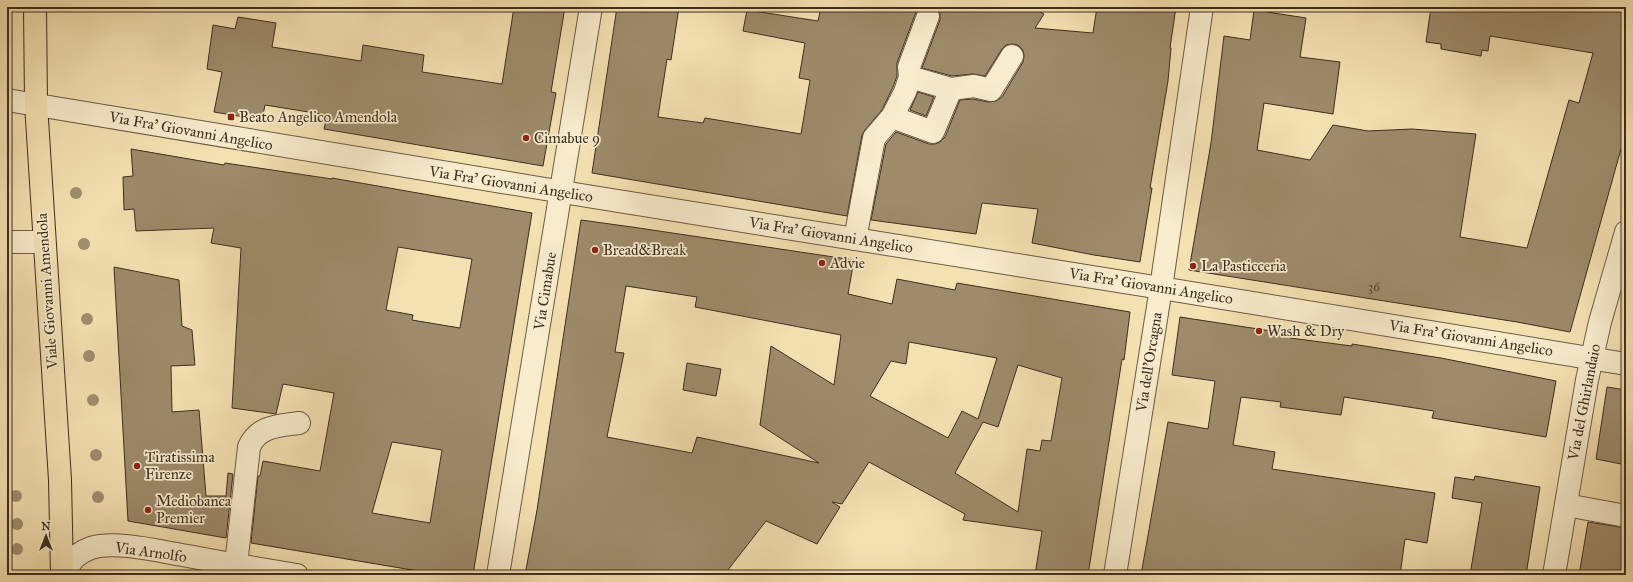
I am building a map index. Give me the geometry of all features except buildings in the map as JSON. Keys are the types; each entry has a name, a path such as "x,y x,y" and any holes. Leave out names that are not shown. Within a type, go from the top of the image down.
{"main road":[{"name":"Viale Giovanni Amendola","path":"35,7 36,104 60,480 62,575"}],"street":[{"name":"Via Cimabue","path":"498,575 591,7"},
{"name":"Via dell'Orcagna","path":"1115,575 1161,288 1202,7"},
{"path":"855,239 874,138 892,117 906,92 910,77 909,67 928,16"},
{"path":"910,77 951,90 974,86 991,90 1012,56"},
{"path":"892,117 933,132 951,90"},
{"name":"Via Fra' Giovanni Angelico","path":"7,100 228,138 1626,364"},
{"name":"Via del Ghirlandaio","path":"1554,575 1592,358 1626,232"},
{"path":"7,242 44,242"},
{"path":"236,565 249,447 252,438 261,431 272,427 299,423"},
{"path":"1566,504 1626,516"},
{"name":"Via Arnolfo","path":"65,575 69,563 78,554 93,548 108,546 136,547 297,575"}],"place":[{"name":"Beato Angelico Amendola","path":"231,117"},
{"name":"Cimabue 9","path":"526,138"},
{"name":"Bread&Break","path":"595,250"},
{"name":"Advie","path":"822,263"},
{"name":"La Pasticceria","path":"1193,266"},
{"name":"Wash & Dry","path":"1259,331"},
{"name":"Tiratissima Firenze","path":"137,466"},
{"name":"Mediobanca Premier","path":"148,510"}]}
